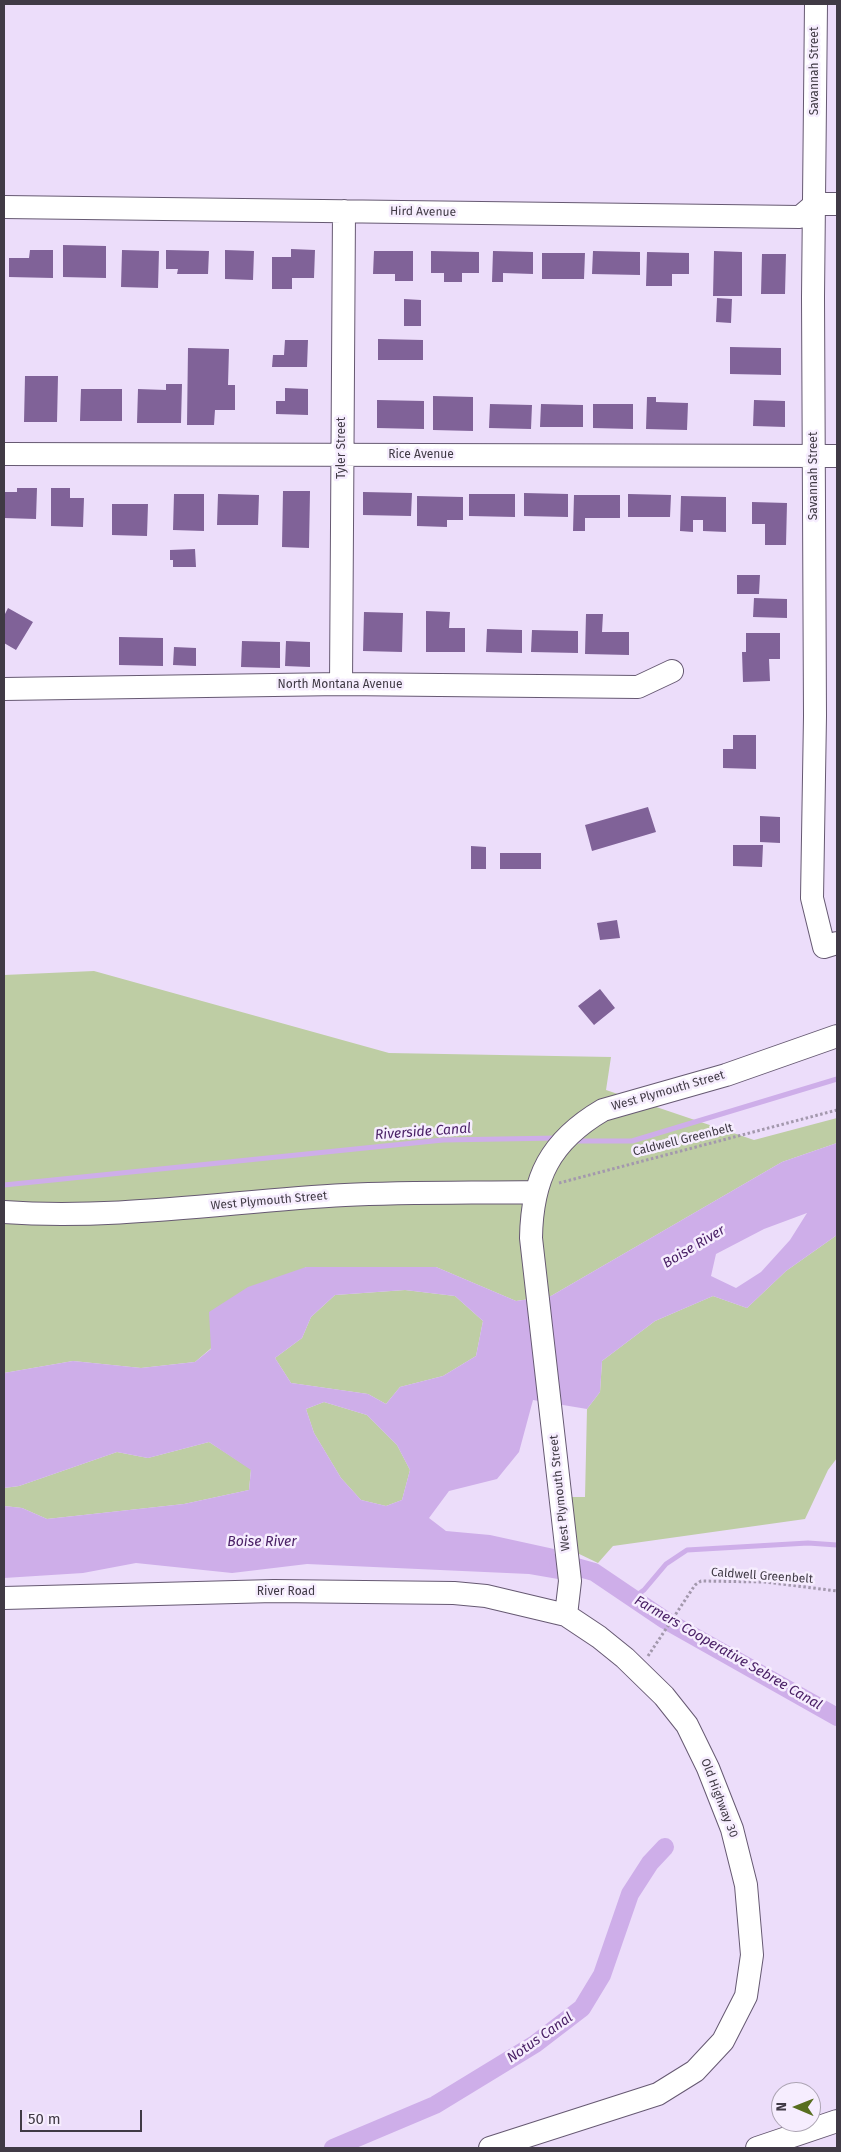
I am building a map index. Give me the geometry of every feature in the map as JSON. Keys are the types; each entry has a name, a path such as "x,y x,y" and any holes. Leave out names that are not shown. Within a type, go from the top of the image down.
{"street":[{"name":"Savannah Street","path":"816,4 813,297 815,716 812,898 830,945"},
{"path":"814,204 837,204"},
{"name":"Hird Avenue","path":"4,207 800,217 814,204"},
{"name":"Tyler Street","path":"341,684 344,211"},
{"name":"Rice Avenue","path":"4,454 837,456"},
{"name":"North Montana Avenue","path":"4,689 341,684 638,687 672,671"},
{"name":"West Plymouth Street","path":"566,1615 570,1580 531,1238 531,1214 535,1192 544,1167 566,1138 586,1120 602,1110 726,1075 837,1036"},
{"name":"West Plymouth Street","path":"4,1212 35,1214 166,1210 346,1195 535,1192"},
{"name":"River Road","path":"4,1598 274,1591 454,1592 486,1596 566,1615"},
{"name":"Old Highway 30","path":"490,2148 658,2094 695,2071 723,2041 746,1996 752,1955 746,1885 732,1829 708,1768 687,1725 664,1696 624,1658 599,1637 566,1615"},
{"path":"757,2148 837,2122"}],"path":[{"name":"Caldwell Greenbelt","path":"535,1192 576,1178 837,1110"},
{"name":"Caldwell Greenbelt","path":"658,1640 695,1585 701,1581 765,1582 837,1591"}],"green space":[{"path":"94,971 389,1053 611,1057 606,1090 754,1140 837,1118 837,1143 782,1162 551,1296 516,1301 436,1267 306,1267 195,1362 141,1368 73,1361 4,1373 4,975"},
{"path":"837,1235 837,1458 828,1470 805,1519 613,1546 598,1563 573,1551 567,1497 585,1497 587,1409 600,1392 602,1361 655,1321 713,1296 747,1308 786,1271"},
{"path":"405,1290 455,1296 483,1321 476,1356 443,1376 400,1387 386,1404 368,1394 291,1383 275,1358 302,1338 311,1317 335,1295"},
{"path":"324,1402 367,1415 397,1445 410,1470 402,1500 386,1506 361,1500 341,1478 314,1433 306,1409"},
{"path":"209,1442 251,1469 249,1490 184,1504 47,1519 22,1508 4,1506 4,1488 19,1486 117,1452 148,1458"}],"water":[{"name":"Boise River","path":"837,1143 837,1235 786,1271 747,1308 713,1296 655,1321 602,1361 600,1392 587,1409 533,1400 519,1452 497,1479 449,1491 429,1518 446,1531 490,1535 554,1549 558,1579 529,1574 307,1564 232,1573 136,1563 83,1573 4,1578 4,1506 22,1508 47,1519 184,1504 249,1490 251,1470 209,1442 148,1458 117,1452 19,1486 4,1488 4,1373 73,1361 141,1368 195,1362 211,1349 209,1312 248,1287 306,1267 436,1267 516,1301 551,1296 782,1162","holes":["807,1213 790,1240 761,1272 736,1288 711,1276 716,1254 764,1229","405,1290 455,1296 483,1321 476,1356 443,1376 400,1387 386,1404 368,1394 291,1383 275,1358 302,1338 311,1317 335,1295","324,1402 367,1415 397,1445 410,1470 402,1500 386,1506 361,1500 341,1478 314,1433 306,1409"]}],"building":[{"path":"63,245 106,246 106,278 63,277"},
{"path":"291,249 315,250 314,278 292,278 292,289 272,289 272,257 291,257"},
{"path":"30,250 53,250 53,278 9,277 9,258 29,258"},
{"path":"122,250 159,251 158,288 121,287"},
{"path":"166,250 209,251 208,274 177,274 178,269 166,269"},
{"path":"225,250 254,251 253,280 225,279"},
{"path":"374,251 413,251 413,281 395,281 395,274 373,274"},
{"path":"431,251 479,252 479,273 462,273 462,282 444,282 444,273 431,273"},
{"path":"493,251 533,252 533,274 503,273 503,282 492,282"},
{"path":"593,251 640,252 640,275 592,274"},
{"path":"714,251 742,252 742,296 713,296"},
{"path":"647,252 689,253 689,274 672,274 672,286 646,286"},
{"path":"542,253 585,253 584,279 542,279"},
{"path":"762,254 786,254 785,294 761,294"},
{"path":"717,298 732,299 731,323 716,322"},
{"path":"404,299 421,300 421,326 404,326"},
{"path":"378,339 423,340 423,360 378,360"},
{"path":"285,340 308,340 307,367 272,367 273,355 284,355"},
{"path":"730,347 781,348 781,375 730,374"},
{"path":"188,348 229,349 228,385 235,385 235,410 215,410 214,425 187,425"},
{"path":"25,376 58,376 57,422 24,422"},
{"path":"166,384 182,384 181,423 137,423 138,389 166,390"},
{"path":"285,388 308,389 308,415 276,414 276,401 285,401"},
{"path":"81,389 122,389 122,421 80,421"},
{"path":"433,396 473,397 473,431 433,430"},
{"path":"647,397 656,397 656,402 688,403 687,430 646,429"},
{"path":"377,400 424,401 424,429 377,428"},
{"path":"754,400 785,401 785,427 753,426"},
{"path":"490,404 532,405 531,429 489,428"},
{"path":"541,404 583,405 583,427 540,427"},
{"path":"593,404 633,404 633,429 593,428"},
{"path":"17,488 37,488 36,519 4,518 4,492 17,492"},
{"path":"51,488 70,488 70,498 84,498 83,527 51,526"},
{"path":"283,491 310,491 309,548 282,547"},
{"path":"363,492 412,493 411,516 363,515"},
{"path":"524,493 568,494 568,517 524,516"},
{"path":"174,494 204,494 204,531 173,530"},
{"path":"218,494 259,495 258,525 217,525"},
{"path":"469,494 515,494 515,517 469,516"},
{"path":"628,494 671,495 670,517 628,517"},
{"path":"574,495 620,495 620,518 585,518 585,531 573,531"},
{"path":"417,496 463,497 463,520 447,520 447,527 417,526"},
{"path":"681,496 726,497 726,532 703,531 703,520 693,520 693,532 680,531"},
{"path":"752,502 787,503 786,545 765,545 765,524 752,524"},
{"path":"112,504 148,504 147,536 112,535"},
{"path":"195,549 196,567 173,567 173,560 170,560 170,550"},
{"path":"737,575 760,575 759,594 737,594"},
{"path":"754,598 787,599 787,618 753,617"},
{"path":"8,608 33,622 16,650 4,643 4,616"},
{"path":"426,611 450,612 449,628 465,628 465,652 426,652"},
{"path":"364,612 403,613 402,652 363,651"},
{"path":"586,614 603,614 602,632 629,632 629,655 585,654"},
{"path":"487,629 522,630 522,653 486,652"},
{"path":"532,630 578,631 578,653 531,652"},
{"path":"746,633 780,633 780,659 769,659 770,681 743,682 742,652 746,652"},
{"path":"119,637 163,638 163,666 119,665"},
{"path":"242,641 280,642 280,668 241,667"},
{"path":"286,641 310,642 310,667 285,666"},
{"path":"174,647 196,648 196,666 173,665"},
{"path":"733,735 756,735 756,769 723,768 723,749 733,749"},
{"path":"648,807 656,832 592,851 585,825"},
{"path":"760,816 780,817 780,843 760,842"},
{"path":"733,845 763,845 762,867 733,866"},
{"path":"471,846 486,847 486,869 471,869"},
{"path":"500,853 541,853 541,869 500,869"},
{"path":"617,920 620,938 600,940 597,923"},
{"path":"600,989 615,1008 594,1025 578,1006"}],"waterway":[{"name":"Riverside Canal","path":"574,1141 632,1141 837,1079"},
{"name":"Riverside Canal","path":"4,1185 443,1140 558,1138"},
{"path":"633,1598 644,1590 666,1564 687,1550 808,1543 837,1545"},
{"name":"Farmers Cooperative Sebree Canal","path":"558,1562 594,1572 665,1620 837,1717"},
{"name":"Notus Canal","path":"333,2148 435,2105 535,2044 582,2008 602,1975 630,1894 650,1863 665,1847"}]}
